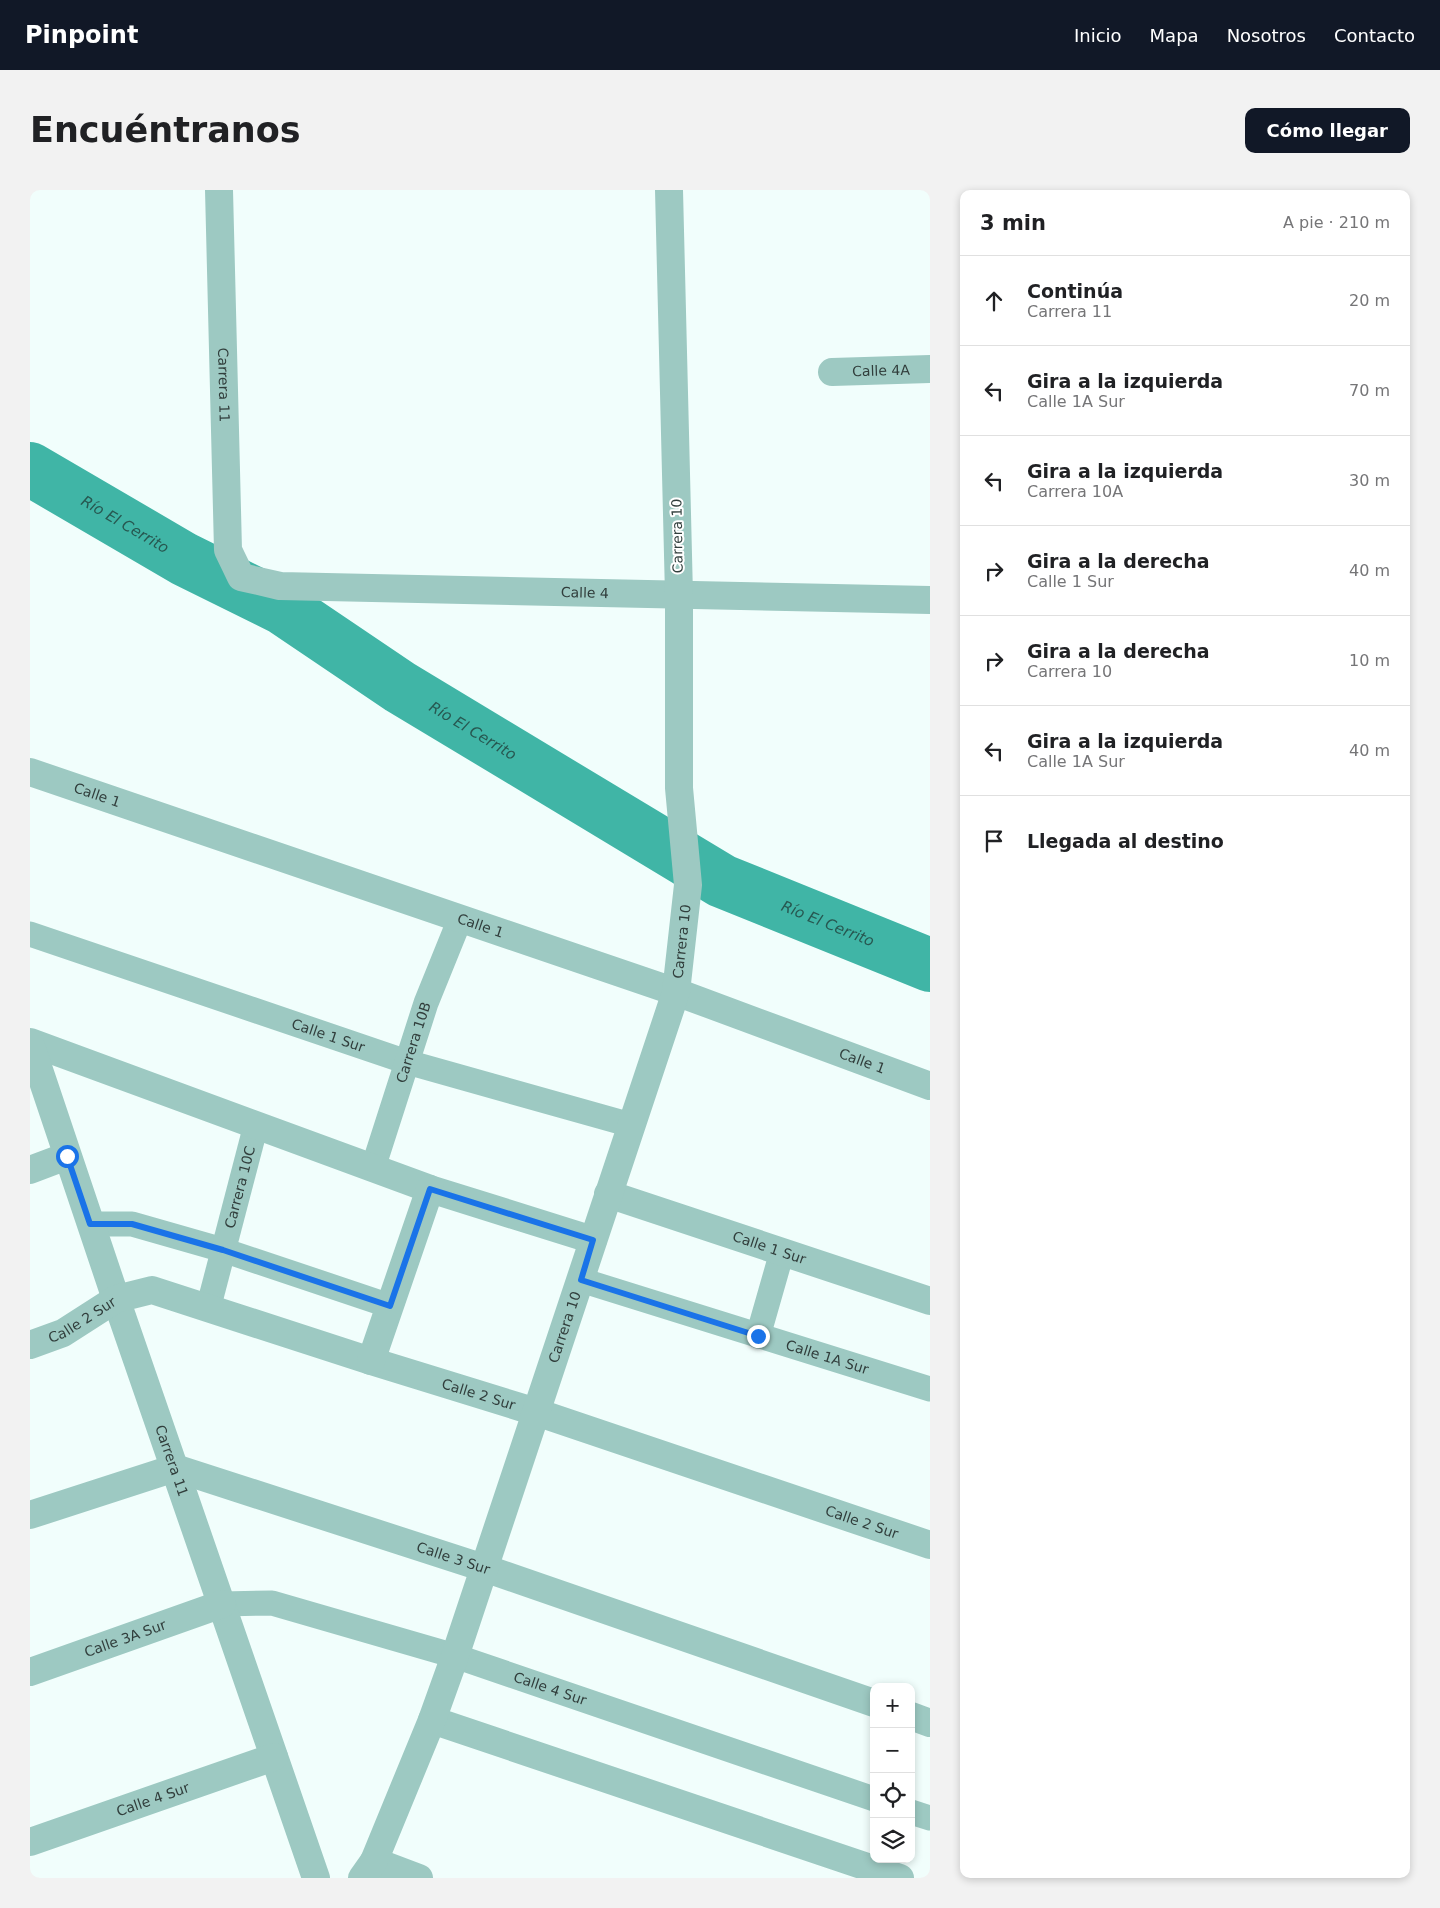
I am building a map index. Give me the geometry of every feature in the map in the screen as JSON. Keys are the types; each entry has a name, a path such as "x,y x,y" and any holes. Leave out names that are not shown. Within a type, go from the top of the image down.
{"street":[{"name":"Carrera 11","path":"219,190 228,550 241,577"},
{"name":"Carrera 10","path":"368,1870 432,1720 455,1656 676,992 688,885 679,788 679,595 669,190"},
{"name":"Calle 4A","path":"832,372 930,369"},
{"name":"Calle 4","path":"241,577 280,586 930,600"},
{"name":"Calle 1","path":"30,772 676,992 930,1086"},
{"name":"Carrera 10B","path":"373,1168 426,1003 460,919"},
{"name":"Calle 1 Sur","path":"30,934 407,1062 631,1124"},
{"name":"Carrera 11","path":"30,1042 90,1224 316,1878"},
{"path":"30,1042 430,1189 593,1240"},
{"name":"Carrera 10C","path":"223,1250 256,1125"},
{"path":"30,1170 67,1156"},
{"path":"371,1361 430,1189"},
{"name":"Calle 1 Sur","path":"608,1194 930,1301"},
{"path":"90,1224 132,1224 223,1250 390,1306"},
{"path":"208,1309 223,1250"},
{"path":"758,1336 782,1252"},
{"name":"Calle 1A Sur","path":"581,1280 758,1336 928,1383"},
{"name":"Calle 2 Sur","path":"30,1345 63,1333 116,1299 152,1290 536,1412 930,1545"},
{"path":"30,1515 175,1468"},
{"name":"Calle 3 Sur","path":"175,1468 484,1568 870,1702"},
{"name":"Calle 4 Sur","path":"222,1604 272,1603 455,1656 870,1798"},
{"name":"Calle 3A Sur","path":"30,1672 222,1604"},
{"path":"915,1717 930,1723"},
{"path":"432,1720 900,1878"},
{"name":"Calle 4 Sur","path":"30,1842 274,1757"},
{"path":"915,1813 930,1818"},
{"path":"368,1870 419,1878"}],"waterway":[{"name":"Río El Cerrito","path":"30,469 184,559 283,608 400,687 722,881 930,965"}],"route":[{"path":"67,1156 90,1224 132,1224 223,1250 390,1306 430,1189 593,1240 581,1280 758,1336"}]}
